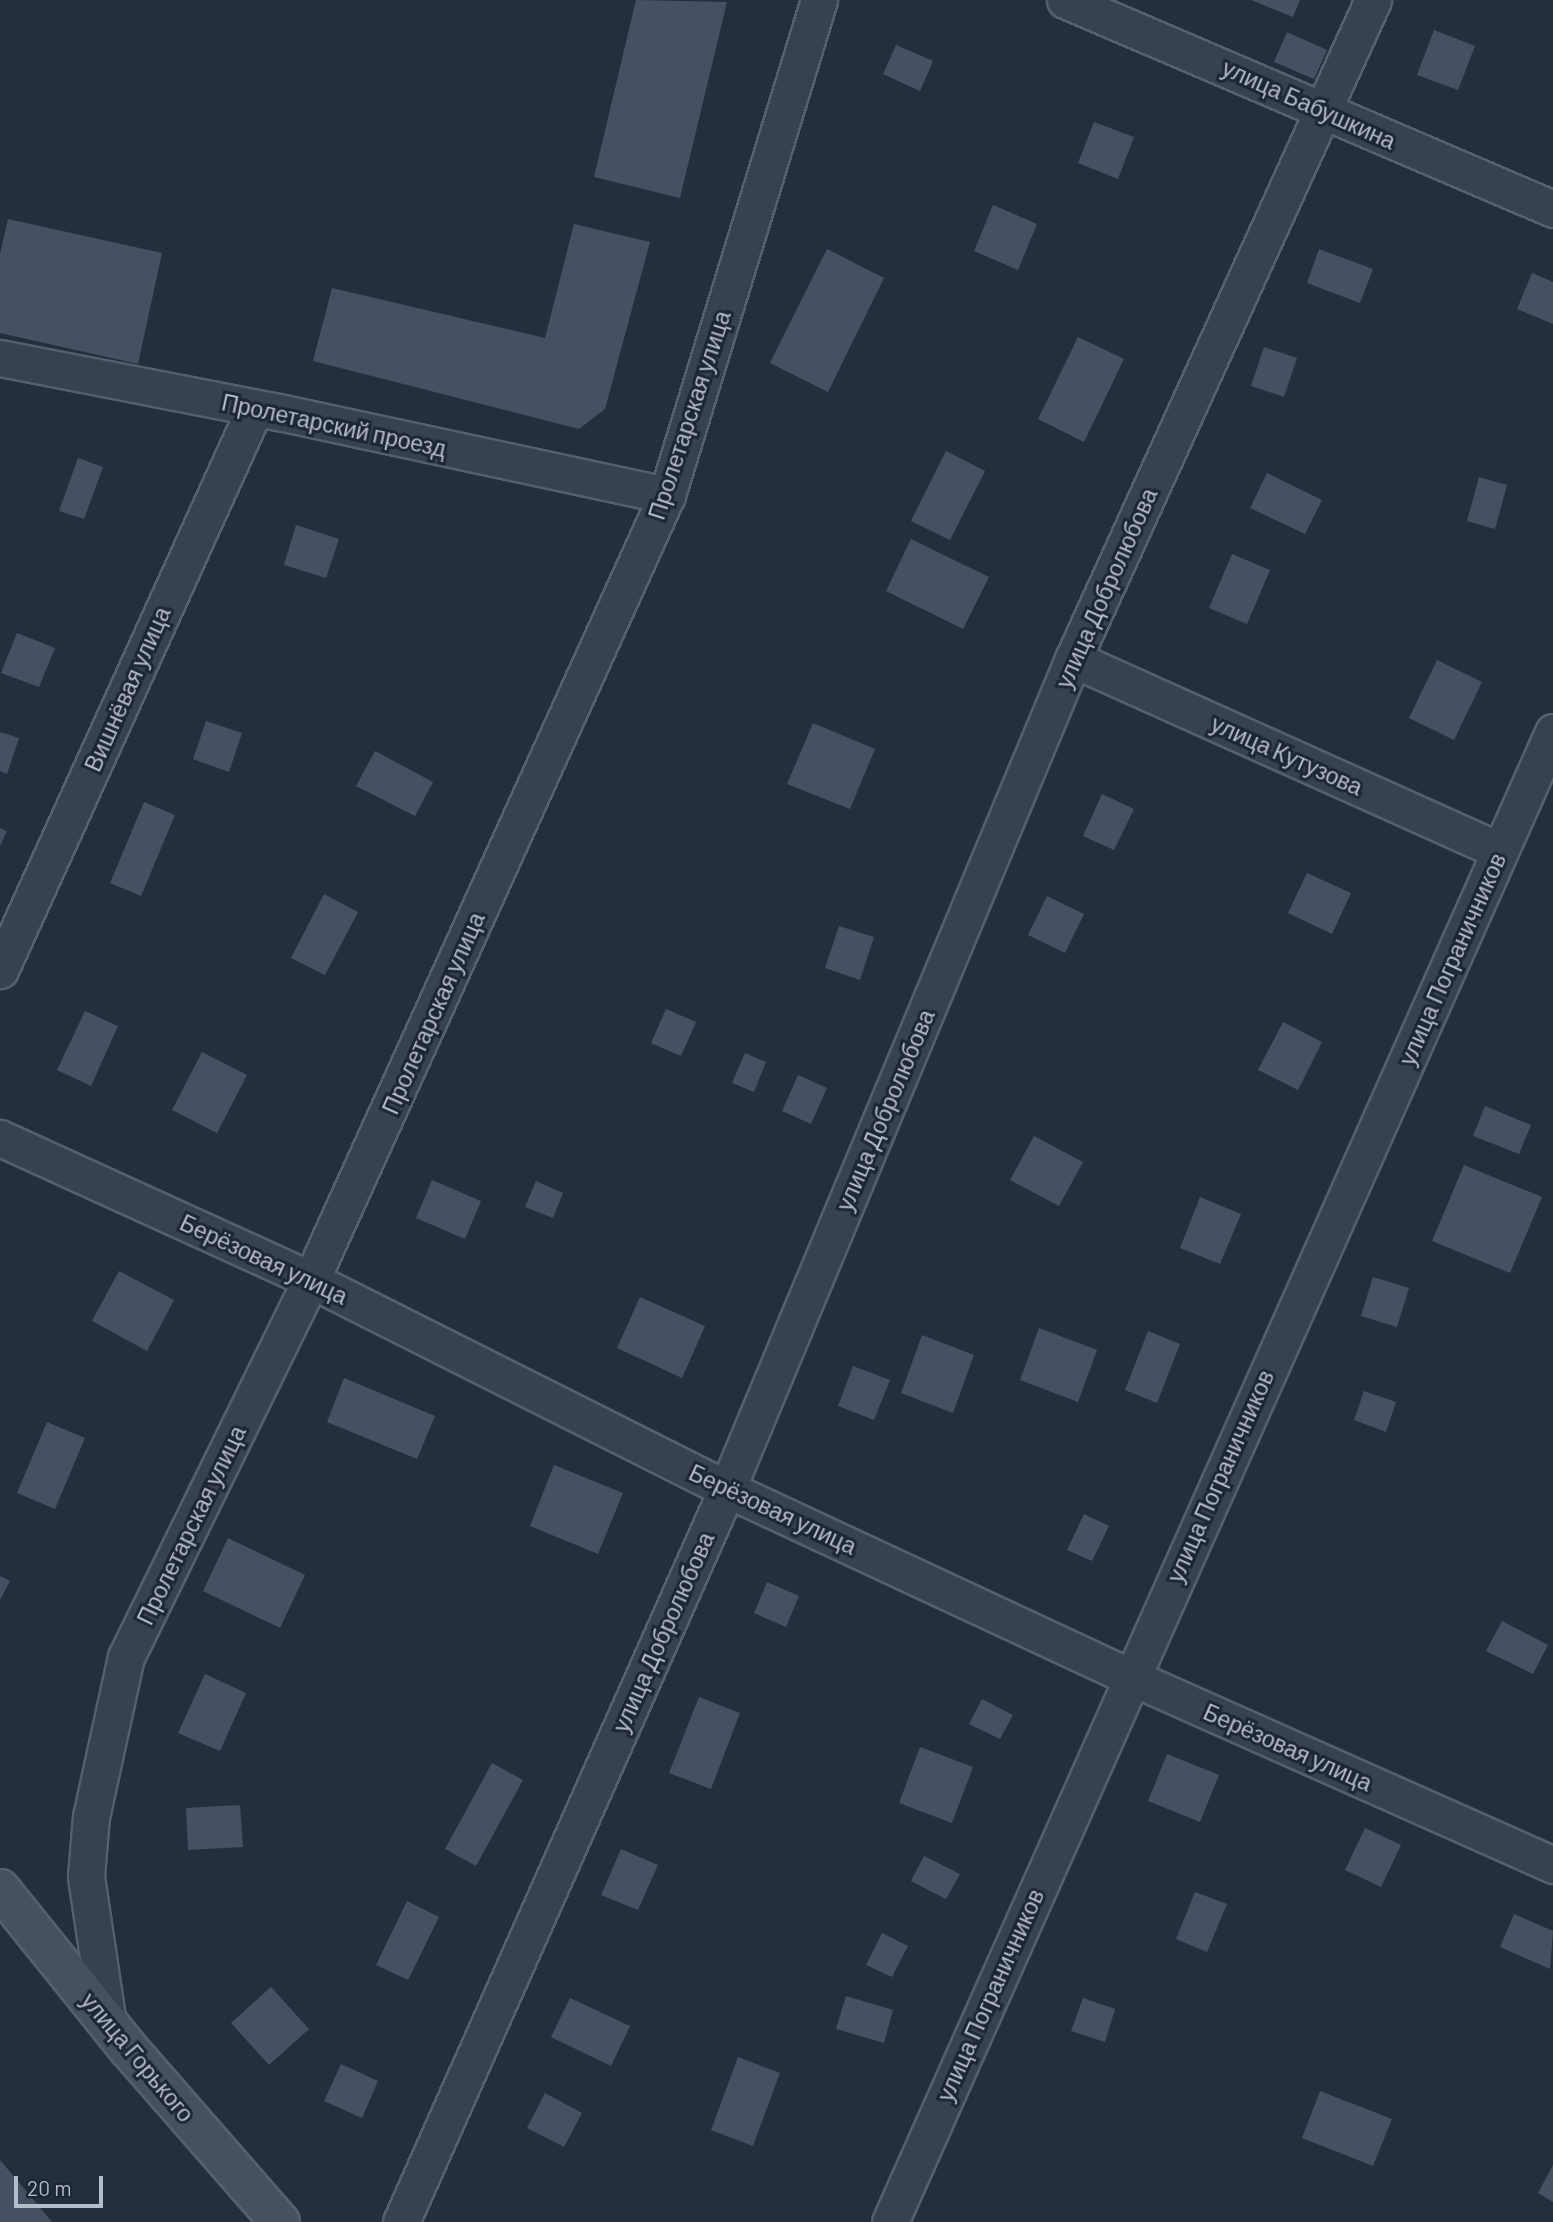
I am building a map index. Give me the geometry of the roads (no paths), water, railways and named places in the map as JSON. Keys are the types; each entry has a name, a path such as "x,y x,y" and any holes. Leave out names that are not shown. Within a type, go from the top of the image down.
{"main road":[{"name":"улица Горького","path":"0,1889 108,2024 280,2222"}],"street":[{"name":"Пролетарская улица","path":"108,2024 86,1876 91,1817 126,1657 311,1280 667,495 819,0"},
{"name":"улица Бабушкина","path":"1065,0 1324,107 1479,180 1553,209"},
{"name":"улица Добролюбова","path":"401,2222 727,1489 1073,659 1373,0"},
{"name":"Пролетарский проезд","path":"0,358 255,408 667,495"},
{"name":"Вишнёвая улица","path":"0,970 255,408"},
{"name":"улица Кутузова","path":"1073,659 1500,851"},
{"name":"улица Пограничников","path":"890,2222 1500,851 1541,793 1553,732"},
{"name":"Берёзовая улица","path":"0,1138 311,1280 727,1489 1131,1677 1553,1865"}]}
